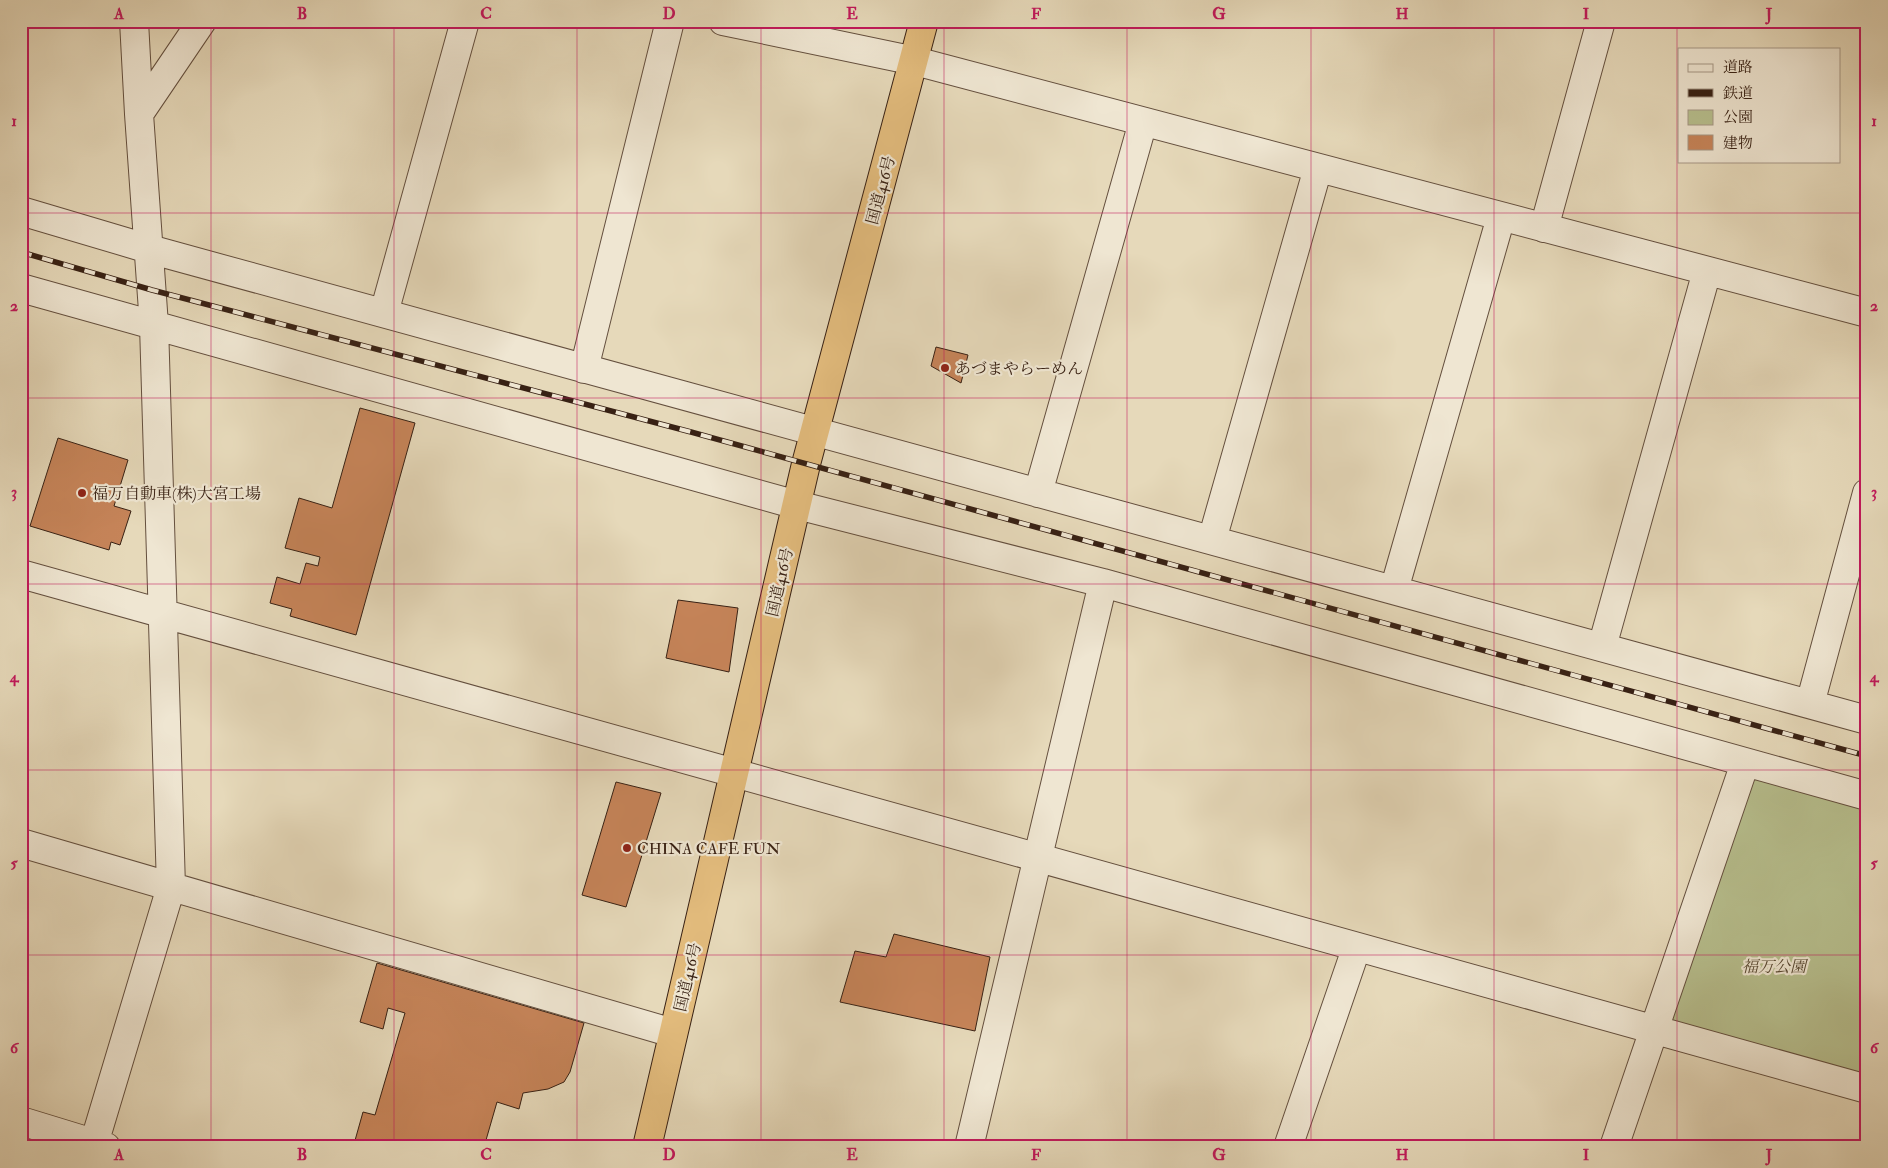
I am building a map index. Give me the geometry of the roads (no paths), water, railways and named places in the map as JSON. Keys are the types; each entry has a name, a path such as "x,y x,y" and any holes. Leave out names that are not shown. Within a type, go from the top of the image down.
{"highway":[{"name":"国道416号","path":"647,1147 814,432 915,61 924,21"}],"street":[{"path":"21,1121 98,1146 171,887 154,325 134,21"},
{"path":"139,114 202,21"},
{"path":"384,314 465,21"},
{"path":"584,368 670,21"},
{"path":"723,21 915,61 1867,313"},
{"path":"1544,228 1601,21"},
{"path":"1038,493 1143,122"},
{"path":"1212,540 1318,168"},
{"path":"21,211 149,249 384,314 1867,720"},
{"path":"1394,590 1501,217"},
{"path":"1602,647 1707,271"},
{"path":"21,288 797,505 1103,583 1867,796"},
{"path":"1810,704 1867,493"},
{"path":"21,574 1356,948 1867,1089"},
{"path":"969,1147 1103,583"},
{"path":"1614,1147 1745,762"},
{"path":"21,843 673,1033"},
{"path":"1288,1147 1356,948"}],"railway":[{"path":"21,252 152,290 691,432 1867,756"}],"place":[{"name":"あづまやらーめん","path":"945,368"},
{"name":"福万自動車(株)大宮工場","path":"82,493"},
{"name":"CHINA CAFE FUN","path":"627,848"}],"park label":[{"name":"福万公園","path":"1774,966"}]}
